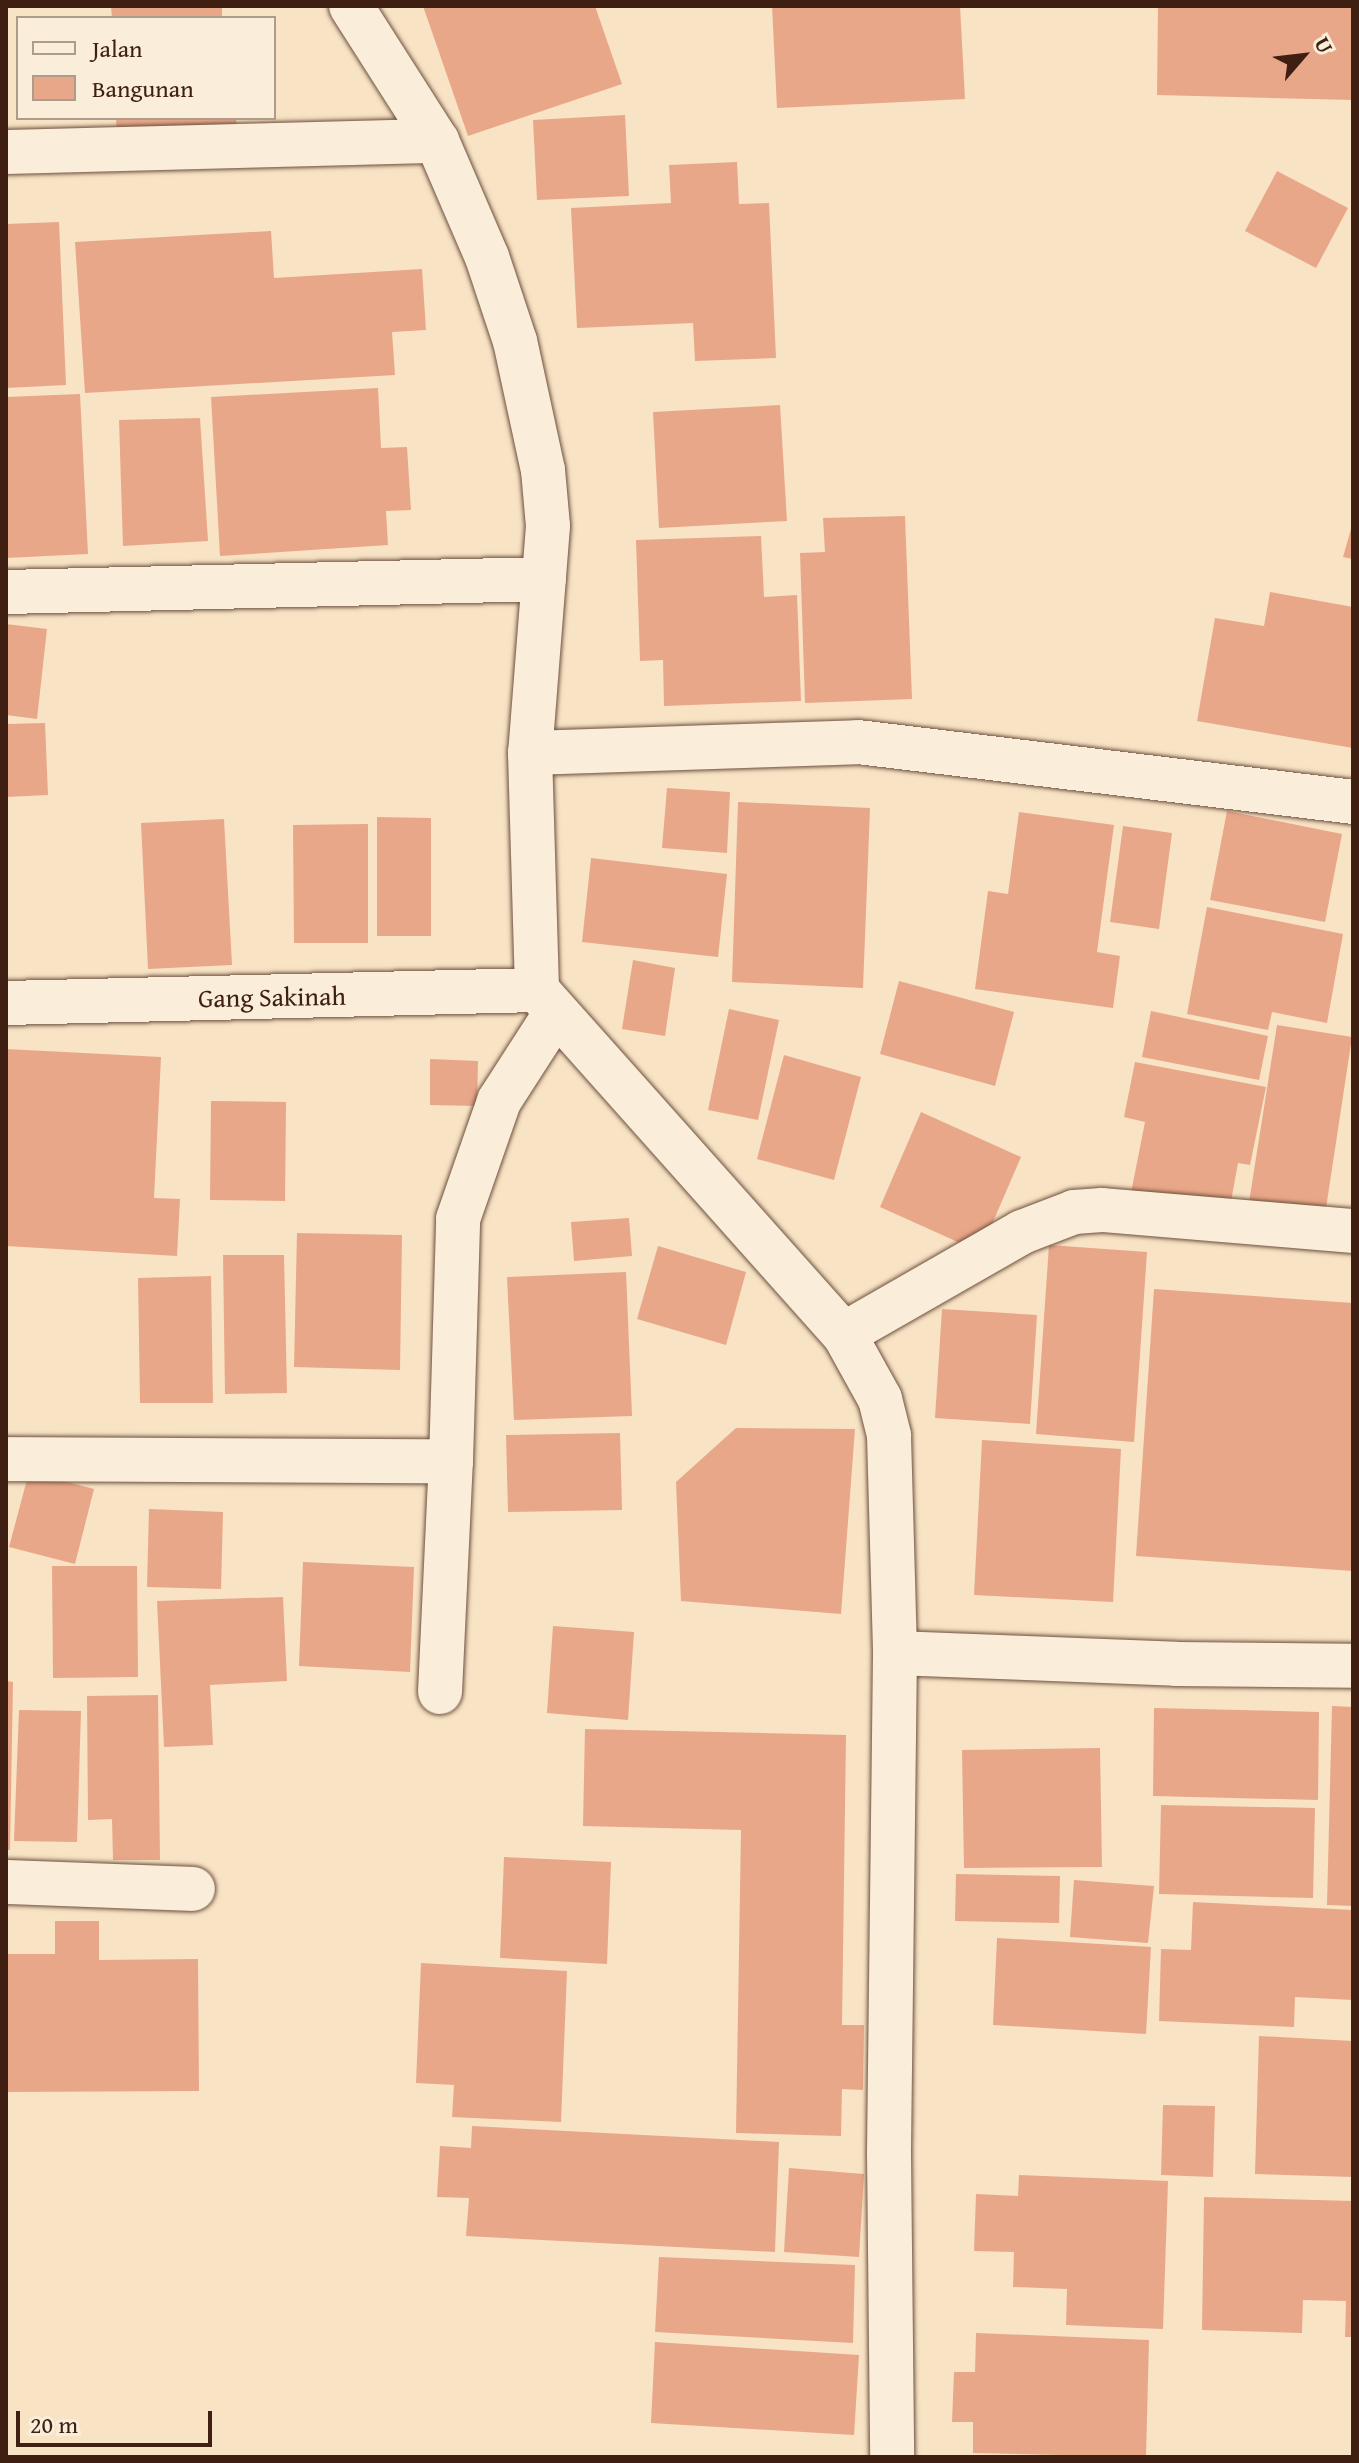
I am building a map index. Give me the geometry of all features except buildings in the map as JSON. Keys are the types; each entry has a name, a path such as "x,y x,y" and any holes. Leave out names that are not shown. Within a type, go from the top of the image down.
{"street":[{"path":"351,6 437,141 487,257 515,341 543,470 548,526 530,753 546,1002 499,1101 458,1219 440,1692"},
{"path":"6,152 437,141"},
{"path":"6,592 544,579"},
{"path":"530,753 858,742 1353,802"},
{"path":"546,1002 844,1334 880,1399 889,1436 895,1653 889,2154 892,2457"},
{"name":"Gang Sakinah","path":"6,1003 546,1002"},
{"path":"844,1334 1022,1232 1074,1212 1102,1210 1353,1231"},
{"path":"6,1459 451,1461"},
{"path":"895,1653 1176,1664 1353,1666"},
{"path":"6,1882 193,1889"}]}
